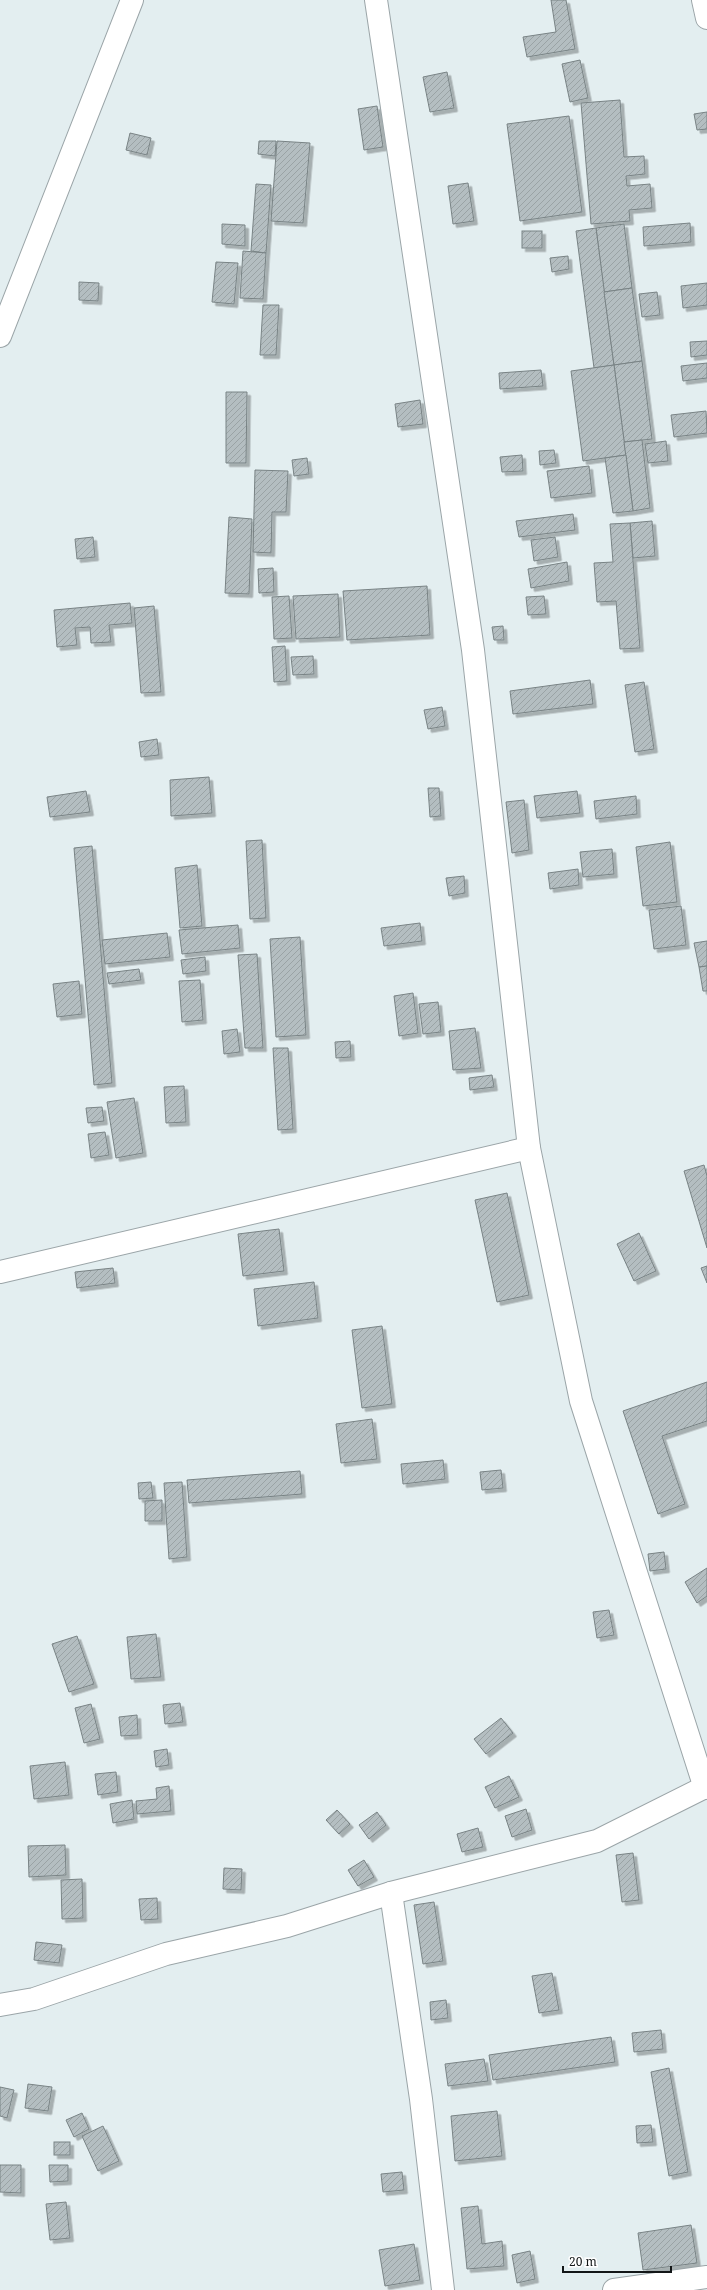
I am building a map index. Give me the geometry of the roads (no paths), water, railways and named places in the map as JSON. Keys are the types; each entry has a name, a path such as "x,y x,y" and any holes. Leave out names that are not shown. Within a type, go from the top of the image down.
{"street":[{"path":"0,336 132,0"},
{"path":"0,2005 34,1999 166,1954 287,1926 391,1893 597,1840 706,1787 581,1401 529,1148 473,650 376,0"},
{"path":"703,0 707,18"},
{"path":"0,1272 529,1148"},
{"path":"391,1893 421,2099 444,2290"},
{"path":"614,2290 707,2277"}]}
